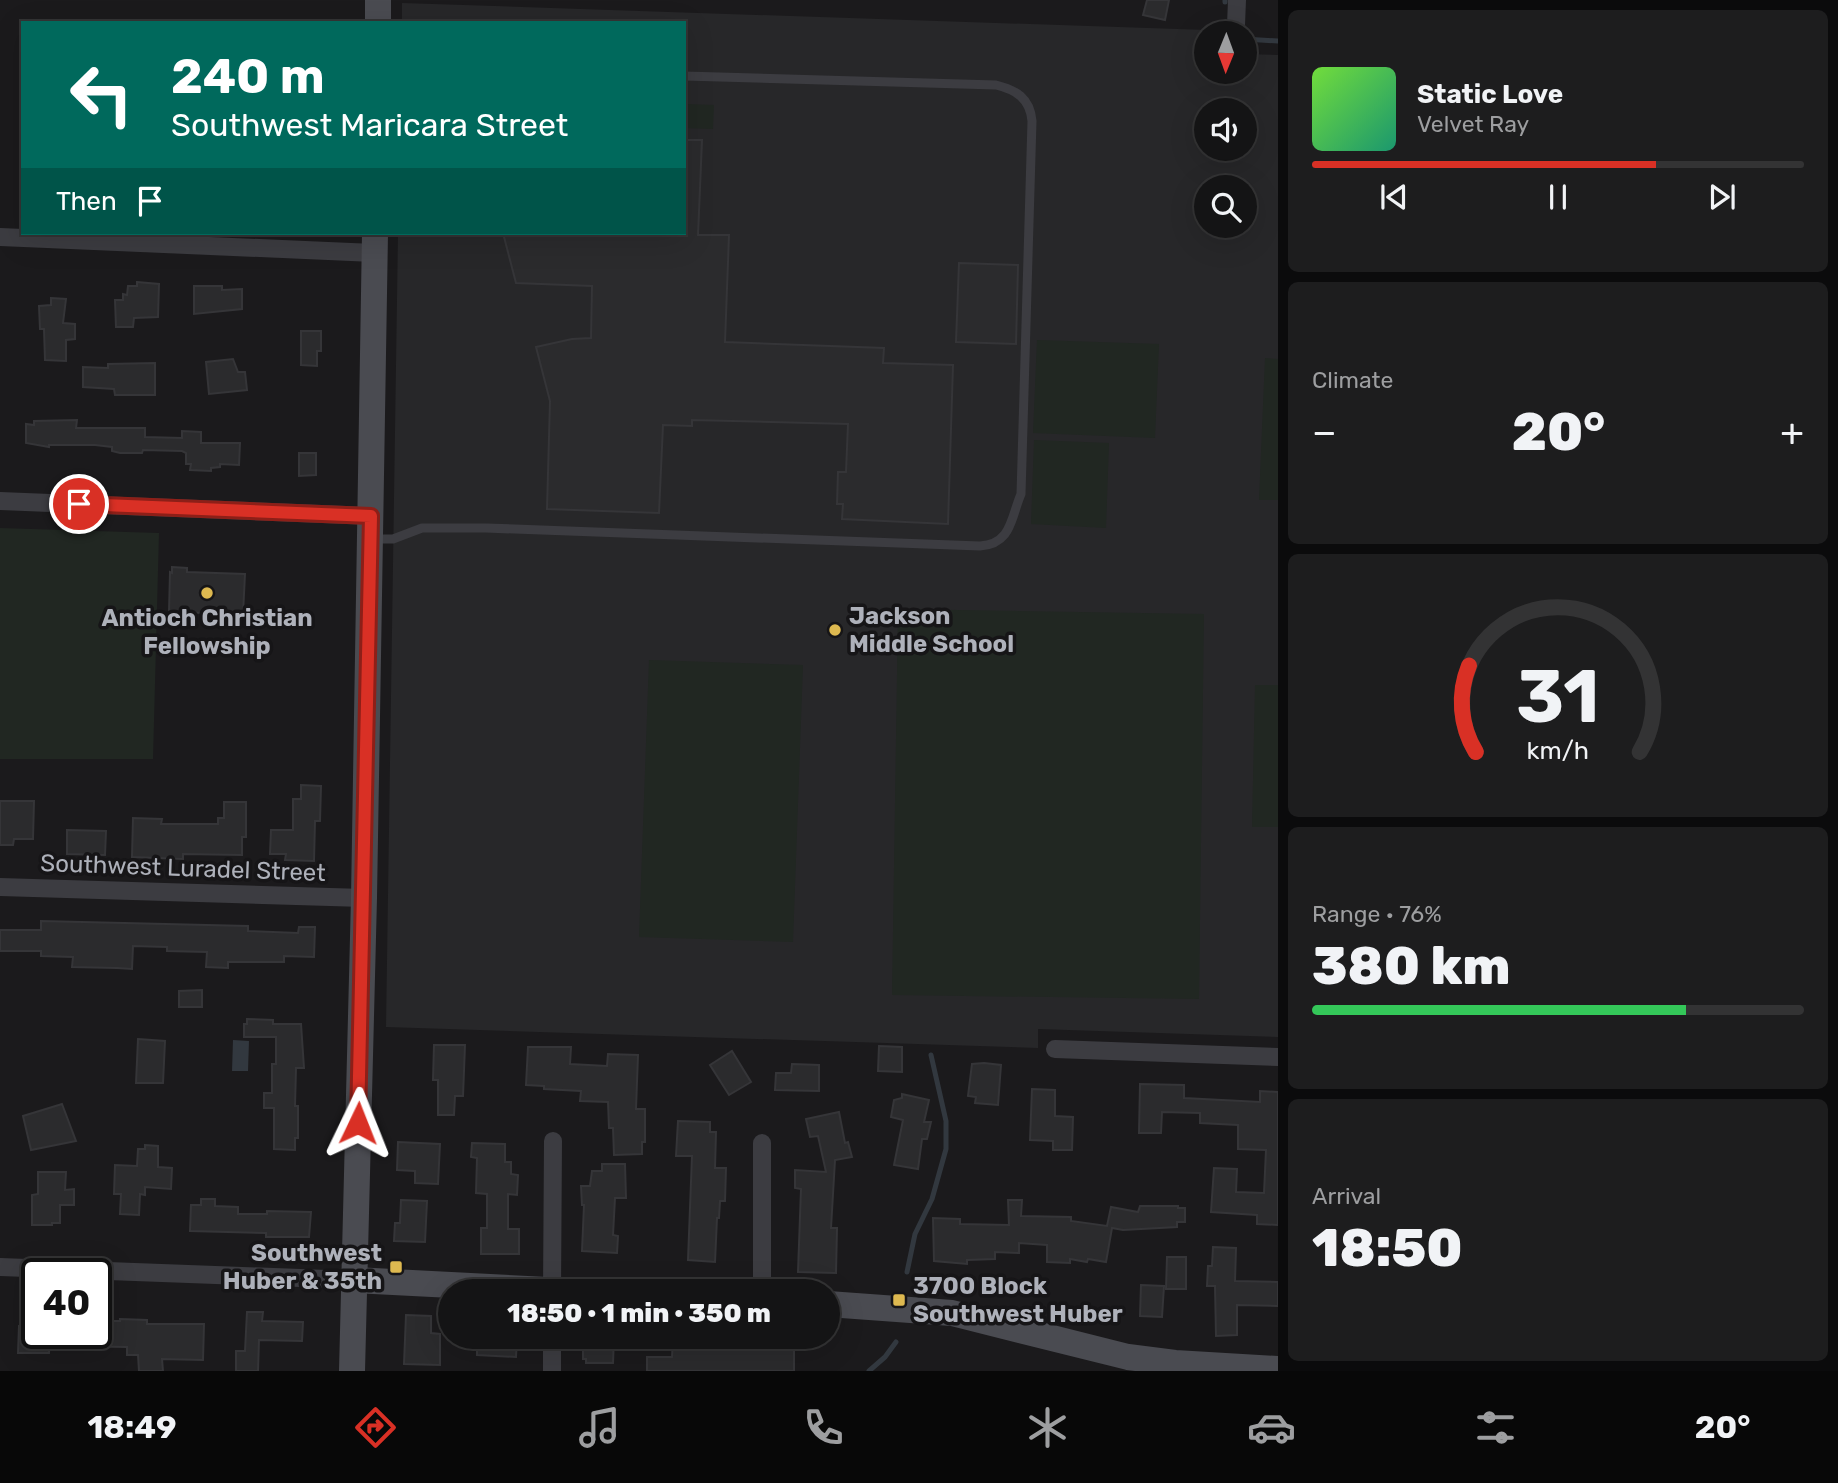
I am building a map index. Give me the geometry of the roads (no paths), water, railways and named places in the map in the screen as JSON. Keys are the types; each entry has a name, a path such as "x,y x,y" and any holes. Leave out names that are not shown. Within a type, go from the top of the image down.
{"street":[{"path":"378,0 378,21"},
{"path":"1236,21 1237,0"},
{"path":"0,237 374,243 364,898 352,1371"},
{"path":"0,501 371,528"},
{"name":"Southwest Luradel Street","path":"0,887 364,898"},
{"path":"1055,1049 1278,1057"},
{"path":"552,1279 553,1141"},
{"path":"762,1143 762,1279"},
{"path":"0,1267 438,1285"},
{"path":"840,1305 952,1313 1128,1357 1185,1364 1278,1369"},
{"path":"552,1349 552,1371"}],"lane":[{"path":"371,528 393,539 422,528 475,528 980,546 995,543 1007,533 1021,494 1032,121 1025,99 1013,90 996,85 686,76"}],"waterway":[{"path":"1257,40 1278,41"},
{"path":"907,1272 915,1234 932,1199 946,1149 946,1121 931,1055"},
{"path":"869,1371 885,1357 896,1342"}],"place":[{"name":"Antioch Christian Fellowship","path":"207,593"},
{"name":"Jackson Middle School","path":"835,630"},
{"name":"Southwest Huber & 35th","path":"396,1267"},
{"name":"3700 Block Southwest Huber","path":"899,1300"}]}
